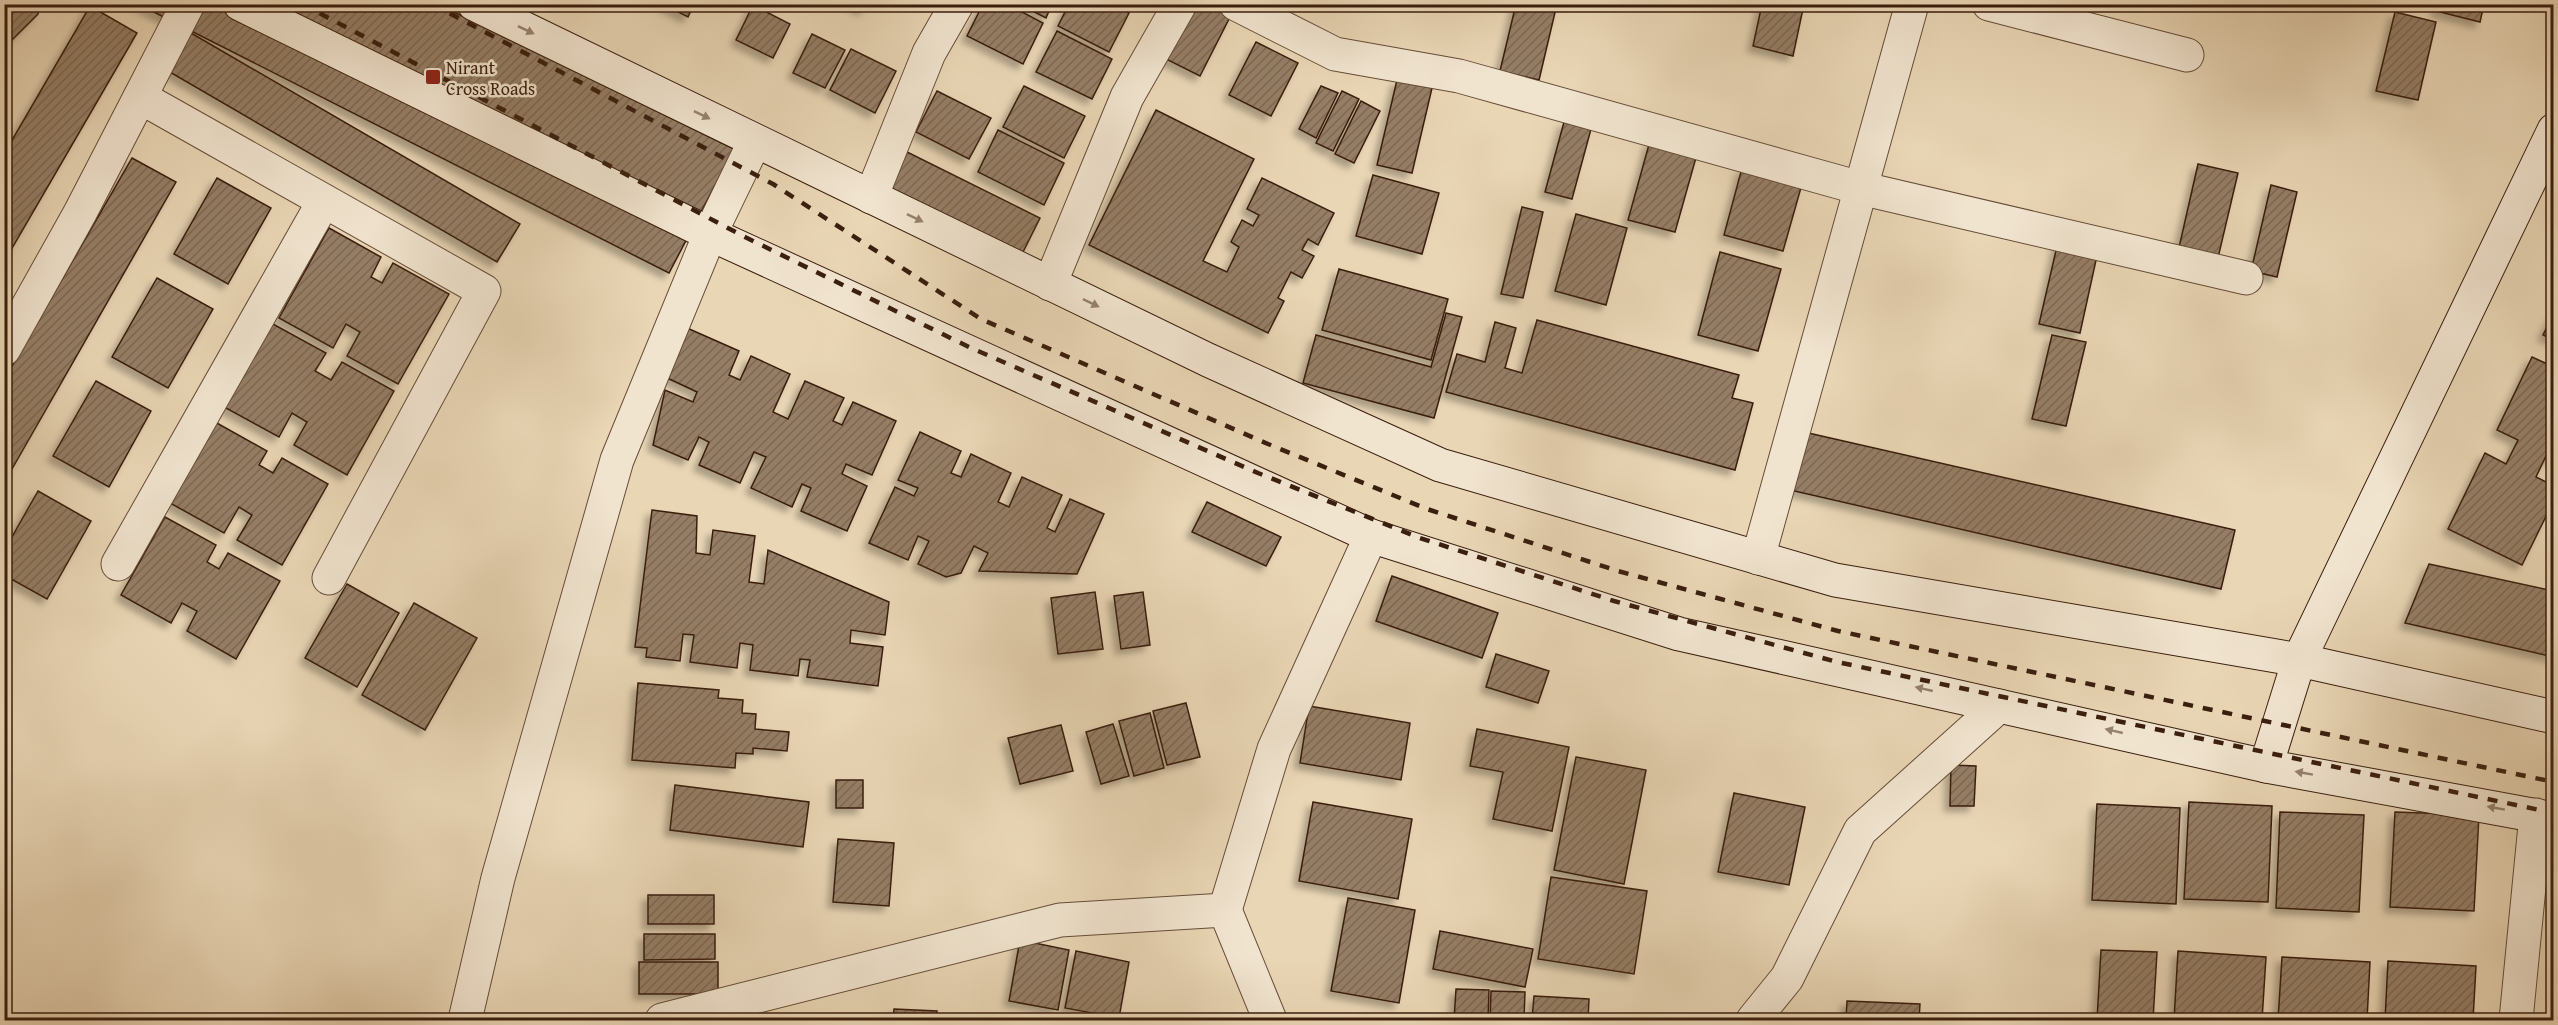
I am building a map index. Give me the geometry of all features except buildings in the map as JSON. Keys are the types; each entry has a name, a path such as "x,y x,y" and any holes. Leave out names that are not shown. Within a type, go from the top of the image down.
{"street":[{"path":"4,349 188,4"},
{"path":"240,4 710,234 1371,536 1679,634 2266,766 2545,817 2516,1020"},
{"path":"474,4 1209,360 1440,465 1835,580 2299,660 2553,717"},
{"path":"871,197 929,53 957,4"},
{"path":"1050,284 1127,97 1180,4"},
{"path":"1236,4 1335,54 1459,76 1860,188 2246,278"},
{"path":"1758,558 1912,4"},
{"path":"1989,4 2187,55"},
{"path":"140,97 484,291 329,578"},
{"path":"2266,766 2299,660 2553,130"},
{"path":"465,1020 498,878 617,460 710,234 755,141"},
{"path":"117,564 324,201"},
{"path":"1270,1020 1226,910 1274,749 1371,536"},
{"path":"1753,1020 1787,978 1860,831 1999,706"},
{"path":"662,1020 1060,920 1226,910"}],"railway":[{"path":"302,4 745,237 969,347 1258,473 1420,538 1614,601 1837,662 2554,813"},
{"path":"432,4 773,184 981,319 1268,444 1427,509 1618,571 1838,631 2554,782"}],"place":[{"name":"Nirant Cross Roads","path":"433,77"}]}
